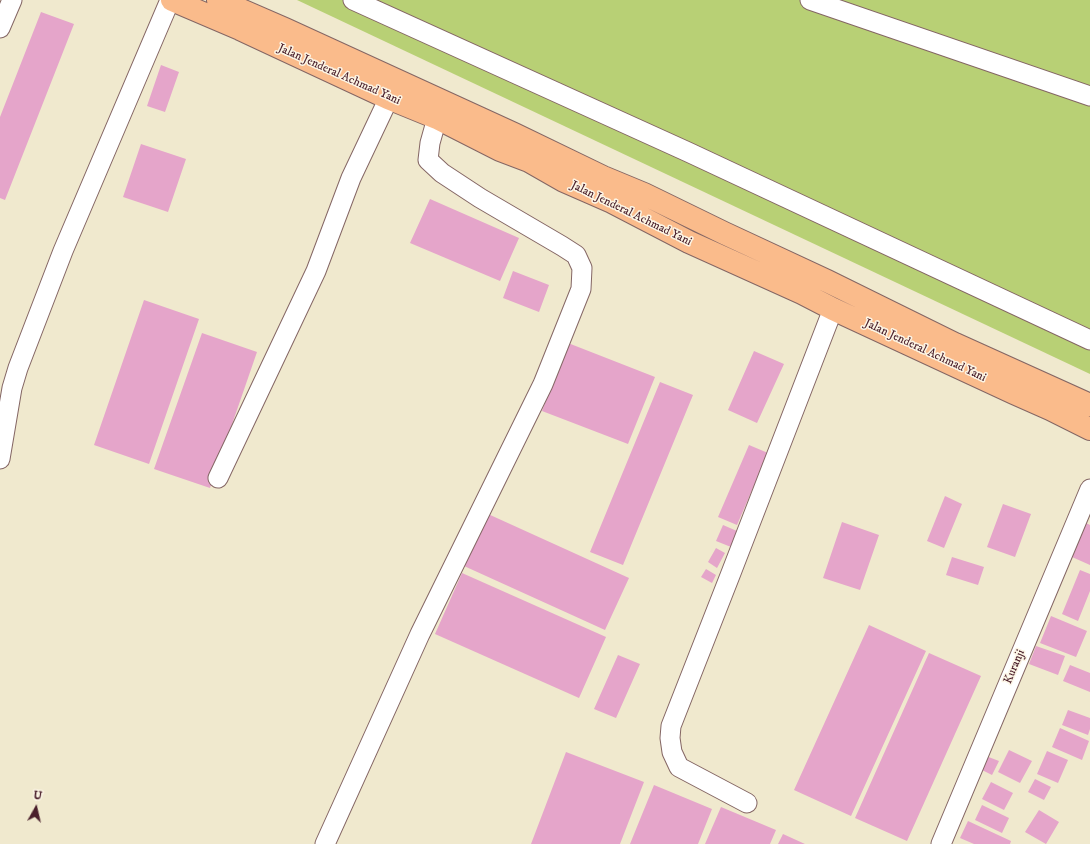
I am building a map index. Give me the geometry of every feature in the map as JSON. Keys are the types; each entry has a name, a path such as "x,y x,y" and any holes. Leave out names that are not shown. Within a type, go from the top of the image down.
{"highway":[{"name":"Jalan Jenderal Achmad Yani","path":"171,0 240,29 393,89 514,134 827,281 955,344 1090,405"},
{"name":"Jalan Jenderal Achmad Yani","path":"218,0 285,29 393,89 438,118 500,150 529,161 564,181 612,202 722,258 776,281 833,309 1050,408 1090,429"}],"street":[{"path":"0,459 12,388 18,368 63,251 171,0"},
{"path":"353,0 688,152 1090,340"},
{"path":"810,0 1090,96"},
{"path":"0,28 7,3"},
{"path":"218,478 316,271 351,178 393,89"},
{"path":"325,844 420,634 543,384 581,289 582,268 576,255 480,198 442,173 428,160 430,143 438,118"},
{"path":"747,802 679,767 672,752 670,738 671,726 833,309"},
{"name":"Kuranji","path":"941,844 1090,490"}],"green space":[{"path":"297,0 1090,0 1090,374"}],"building":[{"path":"41,12 74,24 5,200 0,198 0,117"},
{"path":"161,65 179,72 165,112 147,106"},
{"path":"141,144 186,159 168,212 123,197"},
{"path":"430,199 519,238 500,281 410,243"},
{"path":"513,271 549,285 539,312 503,298"},
{"path":"144,300 199,319 149,464 94,445"},
{"path":"202,333 257,352 210,488 154,469"},
{"path":"568,343 655,377 628,444 542,411"},
{"path":"754,351 784,364 757,423 728,410"},
{"path":"660,382 693,395 623,565 590,552"},
{"path":"749,445 768,453 737,525 718,517"},
{"path":"945,496 962,504 944,548 927,541"},
{"path":"1003,504 1031,514 1015,557 987,547"},
{"path":"488,514 629,578 605,630 464,566"},
{"path":"842,522 879,535 860,590 823,578"},
{"path":"1086,523 1090,525 1090,565 1072,557"},
{"path":"723,525 737,531 731,547 716,541"},
{"path":"716,548 725,553 717,568 708,562"},
{"path":"952,557 984,567 978,585 946,575"},
{"path":"706,569 716,575 712,583 701,577"},
{"path":"1080,570 1090,574 1090,591 1078,621 1062,614"},
{"path":"462,573 606,637 579,698 435,634"},
{"path":"1051,616 1087,631 1076,657 1040,643"},
{"path":"869,625 926,651 851,816 794,790"},
{"path":"1036,646 1065,656 1058,675 1029,664"},
{"path":"929,653 981,676 907,841 855,818"},
{"path":"618,655 640,664 616,718 594,709"},
{"path":"1070,665 1090,673 1090,692 1063,681"},
{"path":"1068,710 1090,718 1090,729 1088,735 1062,725"},
{"path":"1060,728 1089,741 1082,760 1052,747"},
{"path":"1009,750 1032,761 1020,783 998,772"},
{"path":"1047,751 1068,760 1058,783 1037,774"},
{"path":"566,752 644,782 620,844 531,844"},
{"path":"986,756 999,761 992,775 980,769"},
{"path":"1035,779 1051,787 1044,800 1028,792"},
{"path":"991,782 1013,793 1004,810 982,799"},
{"path":"654,785 712,809 698,844 630,844"},
{"path":"982,805 1009,818 1002,833 975,820"},
{"path":"721,807 776,830 770,844 705,844"},
{"path":"1039,810 1059,822 1046,844 1025,832"},
{"path":"968,821 1011,841 1010,844 974,844 960,838"},
{"path":"783,834 805,844 778,844"}]}
